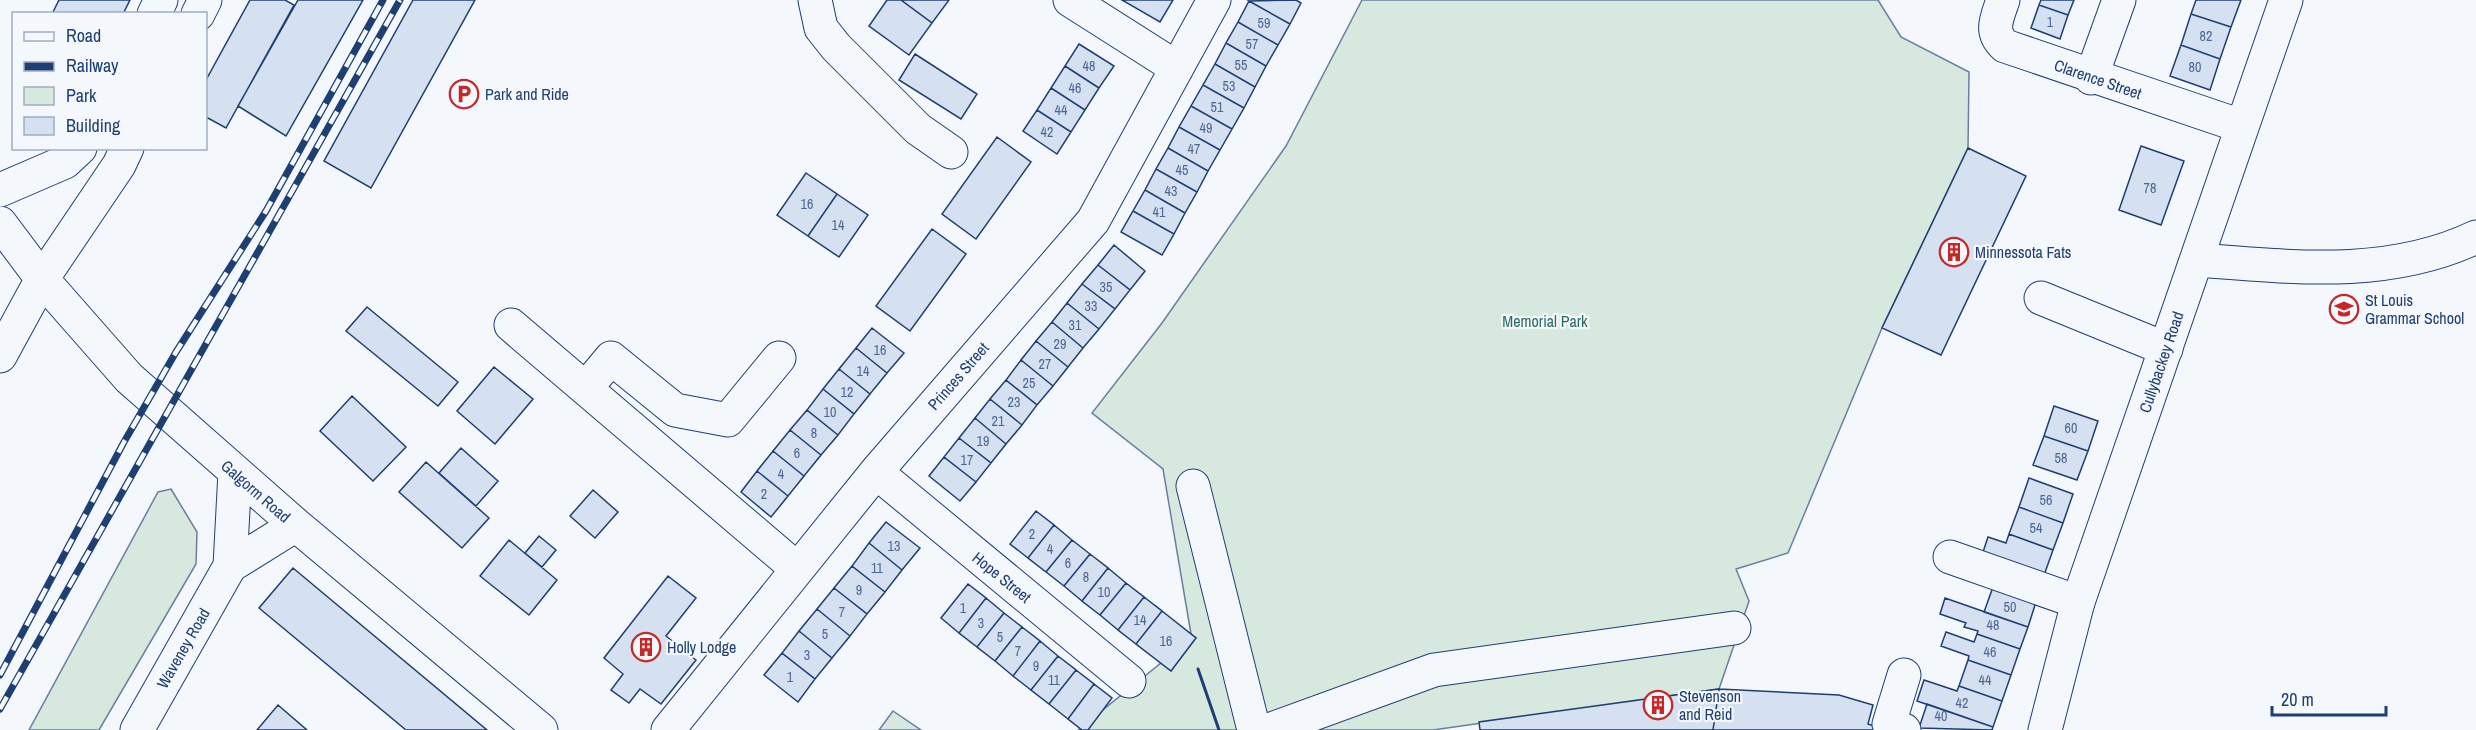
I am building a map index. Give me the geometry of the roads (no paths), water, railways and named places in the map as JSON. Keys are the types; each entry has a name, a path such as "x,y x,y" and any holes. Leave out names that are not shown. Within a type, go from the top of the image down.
{"street":[{"path":"815,0 818,21 831,42 918,129 951,152"},
{"path":"1070,0 1177,68"},
{"name":"Princes Street","path":"668,730 876,471 1093,221 1214,0"},
{"name":"Clarence Street","path":"2003,0 1995,24 1999,41 2005,46 2091,78 2241,126"},
{"path":"2091,78 2119,0"},
{"name":"Cullybackey Road","path":"2046,729 2078,602 2286,0"},
{"path":"0,190 65,162 78,150"},
{"path":"0,356 42,279 119,165 126,150"},
{"name":"Galgorm Road","path":"0,223 42,279 129,378 296,525 541,730"},
{"path":"2197,260 2304,268 2349,268 2422,256 2476,237"},
{"path":"2041,298 2166,349"},
{"path":"511,325 796,568"},
{"path":"586,388 611,358 675,410 728,420 779,358"},
{"name":"Hope Street","path":"876,471 1129,681"},
{"name":"Waveney Road","path":"137,730 230,566 235,472"},
{"path":"1193,486 1254,730"},
{"name":"Waveney Road","path":"230,566 296,525"},
{"path":"1950,557 2078,602"},
{"path":"1269,730 1434,670 1734,628"},
{"path":"1904,675 1890,724 1904,730"}],"railway":[{"path":"0,675 124,442 176,352 266,211 383,0"},
{"path":"0,709 400,0"}],"place":[{"name":"Park and Ride","path":"464,94"},
{"name":"Minnessota Fats","path":"1954,252"},
{"name":"St Louis Grammar School","path":"2344,309"},
{"name":"Holly Lodge","path":"646,647"},
{"name":"Stevenson and Reid","path":"1658,705"}],"park label":[{"name":"Memorial Park","path":"1545,321"}]}
